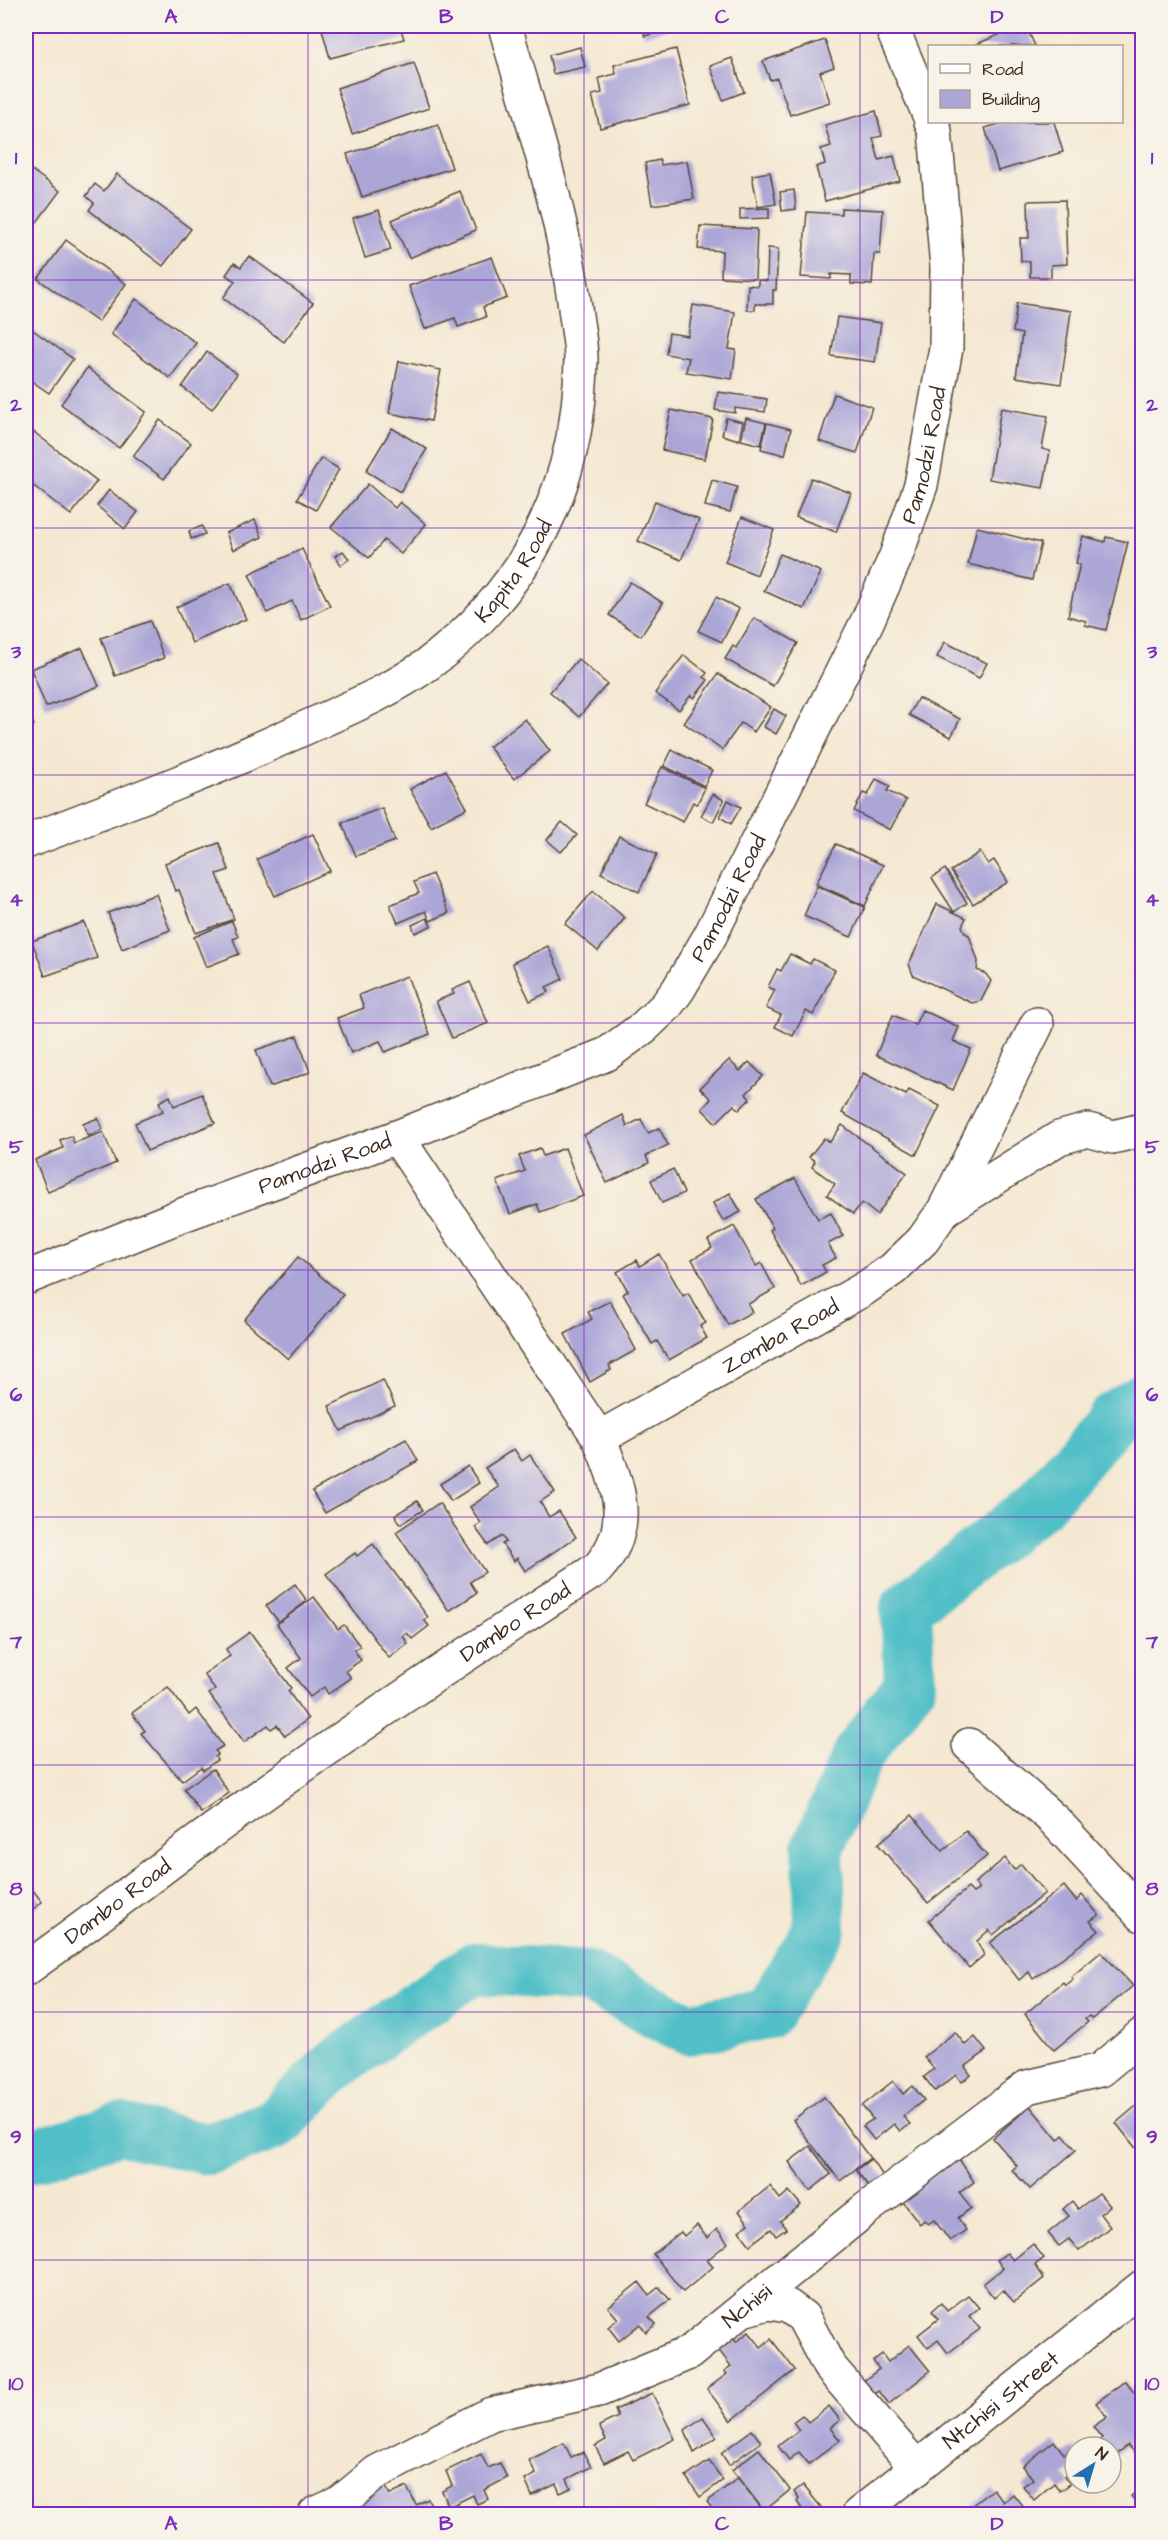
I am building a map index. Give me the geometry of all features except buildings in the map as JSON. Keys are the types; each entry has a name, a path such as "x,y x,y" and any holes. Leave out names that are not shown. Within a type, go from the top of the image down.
{"street":[{"name":"Kapita Road","path":"26,842 239,759 386,690 426,665 471,629 529,555 549,520 566,471 578,411 581,357 565,239 505,26"},
{"path":"891,26 928,112"},
{"name":"Pamodzi Road","path":"26,1278 185,1214 397,1137 607,1054 644,1027 666,1006 710,936 867,622 896,556 921,485 946,348 947,267 935,131 932,123"},
{"name":"Zomba Road","path":"599,1438 864,1289 893,1269 923,1240 944,1210 1037,1024"},
{"name":"Zomba Road","path":"944,1210 1059,1138 1088,1130 1113,1137 1143,1130"},
{"name":"Dambo Road","path":"26,1969 88,1926 195,1844 448,1665 597,1569 612,1553 618,1531 620,1505 615,1477 599,1438 397,1137"},
{"path":"969,1745 1054,1820 1143,1915"},
{"name":"Nchisi","path":"315,2514 341,2502 377,2472 491,2414 599,2390 689,2353 746,2309 866,2209 1027,2087 1100,2070 1143,2035"},
{"name":"Ntchisi Street","path":"859,2514 1143,2287"},
{"path":"746,2309 768,2303 788,2306 803,2317 830,2366 917,2468"}],"waterway":[{"path":"26,2158 119,2129 207,2149 276,2124 336,2064 474,1968 587,1977 688,2029 768,2013 820,1928 818,1847 858,1754 910,1685 906,1608 1039,1505 1113,1418 1142,1400"}]}
